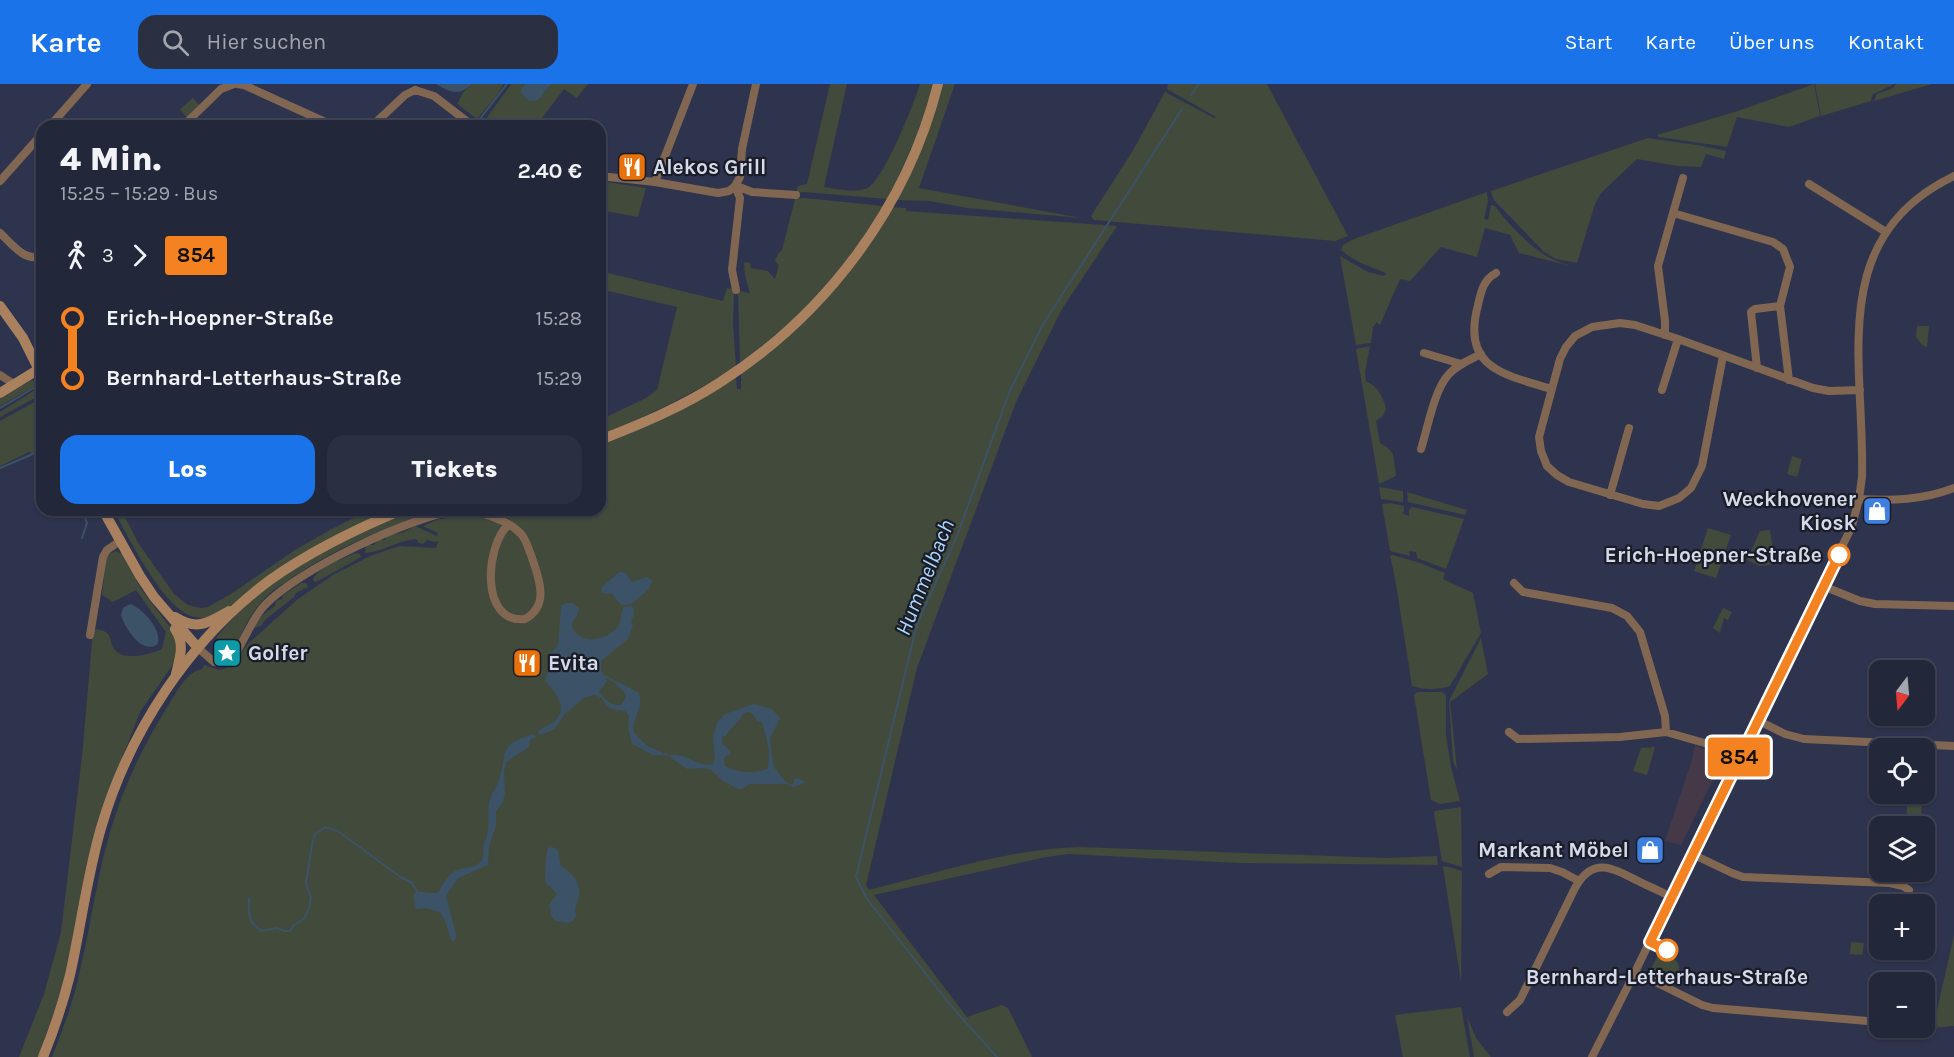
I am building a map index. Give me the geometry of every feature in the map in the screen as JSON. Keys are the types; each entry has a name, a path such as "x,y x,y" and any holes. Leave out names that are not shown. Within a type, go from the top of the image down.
{"main road":[{"path":"606,438 660,415 720,382 777,341 807,313 853,260 881,218 914,153 938,84"},
{"path":"0,306 23,338 36,362"},
{"path":"0,393 36,373"},
{"path":"106,516 140,576 198,648"},
{"path":"167,612 184,623 202,625 244,601 278,575 324,546 389,516"},
{"path":"43,1057 60,1011 93,859 109,804 125,762 137,738 175,677 198,648 244,601"},
{"path":"167,612 181,641 175,677"}],"street":[{"path":"55,120 87,84"},
{"path":"189,120 221,89 236,84 244,85 321,120"},
{"path":"654,182 693,84"},
{"path":"732,188 741,174 742,148 756,84"},
{"path":"378,120 414,87 434,96 465,120"},
{"path":"0,182 36,141"},
{"path":"1592,1057 1848,536 1859,499 1862,464 1858,347 1863,292 1871,260 1886,232 1911,203 1927,190 1954,176"},
{"path":"606,177 654,182 714,193 732,188 752,192 796,195"},
{"path":"1665,334 1658,267 1683,178"},
{"path":"1809,184 1886,232"},
{"path":"732,188 740,198 732,270 736,290"},
{"path":"1673,213 1768,240 1783,249 1790,267 1780,306 1789,380"},
{"path":"0,233 25,256 36,257"},
{"path":"1496,273 1489,277 1485,284 1475,320 1474,340 1480,354 1493,368 1504,374 1551,388"},
{"path":"1757,368 1750,314 1755,309 1780,306"},
{"path":"1723,356 1704,457 1691,488 1674,501 1659,506 1643,504 1587,488 1563,479 1552,471 1544,459 1539,437 1560,359 1575,336 1586,328 1620,323 1635,325 1822,390 1860,390"},
{"path":"1662,390 1678,339"},
{"path":"1424,353 1461,364"},
{"path":"1421,449 1442,383 1450,372 1480,354"},
{"path":"0,375 14,384"},
{"path":"1610,495 1629,428"},
{"path":"1859,499 1910,499 1954,488"},
{"path":"198,648 214,662 228,663 260,610 291,584 378,536 436,516"},
{"path":"488,516 508,525 524,537 541,583 537,607 531,616 525,619 511,618 504,614 493,593 490,574 493,553 501,534 508,525"},
{"path":"90,635 103,556 107,550 120,541"},
{"path":"1514,583 1523,592 1612,608 1623,613 1634,623 1642,638 1665,716 1666,732"},
{"path":"1823,586 1860,601 1875,604 1954,606"},
{"path":"1757,720 1785,734 1804,739 1954,746"},
{"path":"1509,732 1518,739 1620,737 1666,732 1708,744 1738,759"},
{"path":"1692,854 1743,877 1890,883 1903,886 1908,890"},
{"path":"1489,874 1501,867 1550,868 1579,881"},
{"path":"1507,1011 1520,1000 1579,881 1589,870 1608,867 1671,897"},
{"path":"1635,972 1702,1005 1713,1008 1869,1021"}],"shaded area":[{"path":"1695,745 1723,759 1681,845 1665,841"}],"green space":[{"path":"472,84 504,84 477,119 457,104 464,91"},
{"path":"511,84 588,84 577,98 564,89 541,120 485,120"},
{"path":"830,84 847,84 824,187 854,191 869,187 883,169 912,107 920,84 934,84 913,143 887,199 796,193 798,186 807,184"},
{"path":"941,84 955,84 919,188 1081,218 967,208 930,201 896,200"},
{"path":"1168,84 1267,84 1348,236 1335,241 1094,220 1091,216 1132,152 1165,92 1216,117 1167,89"},
{"path":"1814,84 1820,116 1789,127 1737,117 1727,147 1657,135 1738,111"},
{"path":"1815,84 1894,84 1872,95 1871,101 1821,116"},
{"path":"1896,84 1932,84 1874,101 1877,94 1893,88"},
{"path":"193,98 200,106 187,118 180,109"},
{"path":"1648,138 1726,151 1724,159 1706,154 1701,167 1677,166 1637,159 1601,193 1595,204 1577,263 1556,259 1544,252 1493,199 1491,191"},
{"path":"606,182 646,188 638,217 606,211"},
{"path":"1487,192 1488,201 1484,219 1488,220 1491,205 1495,206 1533,247 1571,266 1519,253 1510,235 1485,228 1477,257 1441,247 1410,281 1400,279 1380,325 1377,322 1373,327 1371,343 1356,345 1340,256 1368,272 1384,276 1386,273 1352,258 1341,250 1343,245 1354,239"},
{"path":"795,199 884,206 843,266 805,310 740,364 738,291 750,293 744,262 750,263 751,268 768,271 775,279 779,265 775,261 782,250"},
{"path":"892,207 906,208 906,211 1117,226 1062,309 1016,402 917,668 866,885 869,890 1000,857 1080,847 1387,858 1437,856 1438,865 1238,863 1069,854 874,895 967,1017 1002,1005 1008,1008 1032,1057 52,1057 76,989 101,868 115,815 151,735 179,688 191,674 202,669 204,665 219,670 227,668 249,643 298,599 333,575 370,556 400,546 436,548 438,541 427,540 423,544 416,539 365,553 366,545 374,545 379,539 385,540 386,536 404,532 415,526 437,536 438,533 423,526 444,519 444,516 606,516 606,441 736,376 737,389 741,389 741,373 788,336"},
{"path":"606,272 723,301 727,288 732,289 736,367 670,404 606,433 606,417 646,398 657,390 677,307 606,290"},
{"path":"1917,326 1929,326 1927,347 1923,346 1916,337"},
{"path":"1370,346 1365,372 1366,381 1377,389 1385,404 1386,409 1383,416 1376,421 1380,443 1393,454 1396,476 1379,484 1356,349"},
{"path":"32,380 36,383 36,385 0,406 0,398"},
{"path":"36,390 36,397 0,417 0,412"},
{"path":"36,401 36,454 29,452 0,466 0,421"},
{"path":"1792,456 1802,459 1797,477 1787,474"},
{"path":"1379,487 1403,491 1403,502 1381,499"},
{"path":"1407,492 1467,510 1465,515 1408,502"},
{"path":"1382,504 1404,506 1402,513 1409,516 1409,510 1412,507 1464,519 1446,569 1417,558 1416,552 1409,551 1410,556 1390,551"},
{"path":"117,516 124,516 139,544 174,594 188,605 208,607 328,531 358,516 383,516 208,619 186,614 176,606 155,582"},
{"path":"400,516 420,516 346,547 281,585 257,607 237,644 230,644 216,638 244,607 282,577 324,551"},
{"path":"1708,528 1731,535 1716,578 1694,571"},
{"path":"1770,530 1775,564 1760,566 1747,560 1760,531"},
{"path":"116,551 122,554 141,589 176,635 176,660 140,712 106,799 66,976 39,1057 19,1057 44,994 61,932 82,756 93,631 95,629 106,632 116,651 125,656 162,649 166,632 136,590 113,602 102,595 106,559"},
{"path":"355,553 360,554 361,557 318,581 313,580 315,575 325,567"},
{"path":"1393,555 1445,573 1443,579 1473,593 1481,633 1450,686 1431,689 1412,686 1390,556"},
{"path":"301,583 306,583 308,587 296,593 261,626 254,628 260,618 275,606 276,601 282,599 283,595"},
{"path":"1723,608 1732,612 1728,620 1724,618 1720,633 1713,628"},
{"path":"1481,638 1488,674 1450,702 1457,770 1453,761 1449,701"},
{"path":"222,645 235,648 230,656 225,657 216,653"},
{"path":"1417,692 1442,692 1446,695 1446,735 1460,801 1440,804 1431,800 1414,695"},
{"path":"1655,747 1647,775 1633,771 1641,748"},
{"path":"1907,804 1922,804 1921,816 1907,816"},
{"path":"1461,807 1462,867 1442,861 1434,813"},
{"path":"1443,867 1462,871 1461,982"},
{"path":"1954,935 1954,1026 1935,1028"},
{"path":"1851,942 1864,943 1862,955 1850,954"},
{"path":"1660,951 1677,962 1679,973 1674,983 1667,984 1648,975"},
{"path":"1461,1007 1470,1057 1403,1057 1395,1015"},
{"path":"1467,1017 1476,1038 1491,1057 1474,1057"}],"water":[{"path":"436,84 472,84 455,92"},
{"path":"525,84 551,84 538,100 529,101 520,92"},
{"path":"619,572 626,573 632,582 647,577 652,581 647,591 632,604 621,605 612,594 601,593 602,587"},
{"path":"572,603 579,608 572,625 577,634 586,639 608,635 620,624 624,607 631,606 634,609 631,622 633,625 628,639 601,661 601,670 607,681 599,692 614,705 621,705 626,697 616,685 619,682 639,693 640,703 633,731 647,746 662,752 662,755 653,755 632,744 628,728 629,716 625,711 608,707 602,698 594,695 584,698 564,715 555,729 540,735 537,732 551,724 560,713 560,702 545,681 551,665 550,653 558,646 561,606"},
{"path":"130,604 141,610 155,627 158,634 157,645 145,646 130,633 121,615 123,608"},
{"path":"754,704 772,709 780,718 770,738 774,767 791,785 797,778 804,783 793,787 786,784 750,784 738,789 723,781 711,770 687,769 667,755 680,755 700,763 713,764 715,759 713,737 717,722 725,714","holes":["744,713 752,713 757,721 762,722 769,751 767,769 751,772 735,770 725,766 724,759 731,755 722,743 723,736 726,736"]},
{"path":"533,734 536,737 530,740 529,747 506,762 505,793 503,802 496,811 496,825 489,846 488,865 458,878 446,896 456,934 453,942 440,912 426,908 416,909 413,895 417,891 433,893 439,891 452,873 475,866 481,861 488,831 489,803 499,780 507,749 515,741"},
{"path":"551,847 557,849 561,866 569,871 579,887 576,916 569,923 555,921 549,905 557,894 545,881 547,851"}],"waterway":[{"path":"479,120 507,84"},
{"name":"Hummelbach","path":"1191,95 1199,84"},
{"name":"Hummelbach","path":"997,1057 952,1007 867,899 856,877 917,624 957,536 1009,393 1042,326 1182,109"},
{"path":"0,408 36,387"},
{"path":"0,468 36,453"},
{"path":"82,538 87,523 84,516"},
{"path":"605,676 617,683"},
{"path":"662,754 667,755"},
{"path":"249,898 251,921 262,931 277,928 290,931 294,925 304,919 311,898 306,883 313,839 315,834 325,827 338,831 412,883 417,891"}],"bus line":[{"name":"854","path":"1667,950 1650,942 1839,555"}],"place":[{"name":"Alekos Grill","path":"632,167"},
{"name":"Weckhovener Kiosk","path":"1877,511"},
{"name":"Erich-Hoepner-Straße","path":"1839,555"},
{"name":"Golfer","path":"227,653"},
{"name":"Evita","path":"527,663"},
{"name":"Markant Möbel","path":"1650,850"},
{"name":"Bernhard-Letterhaus-Straße","path":"1667,950"}]}
